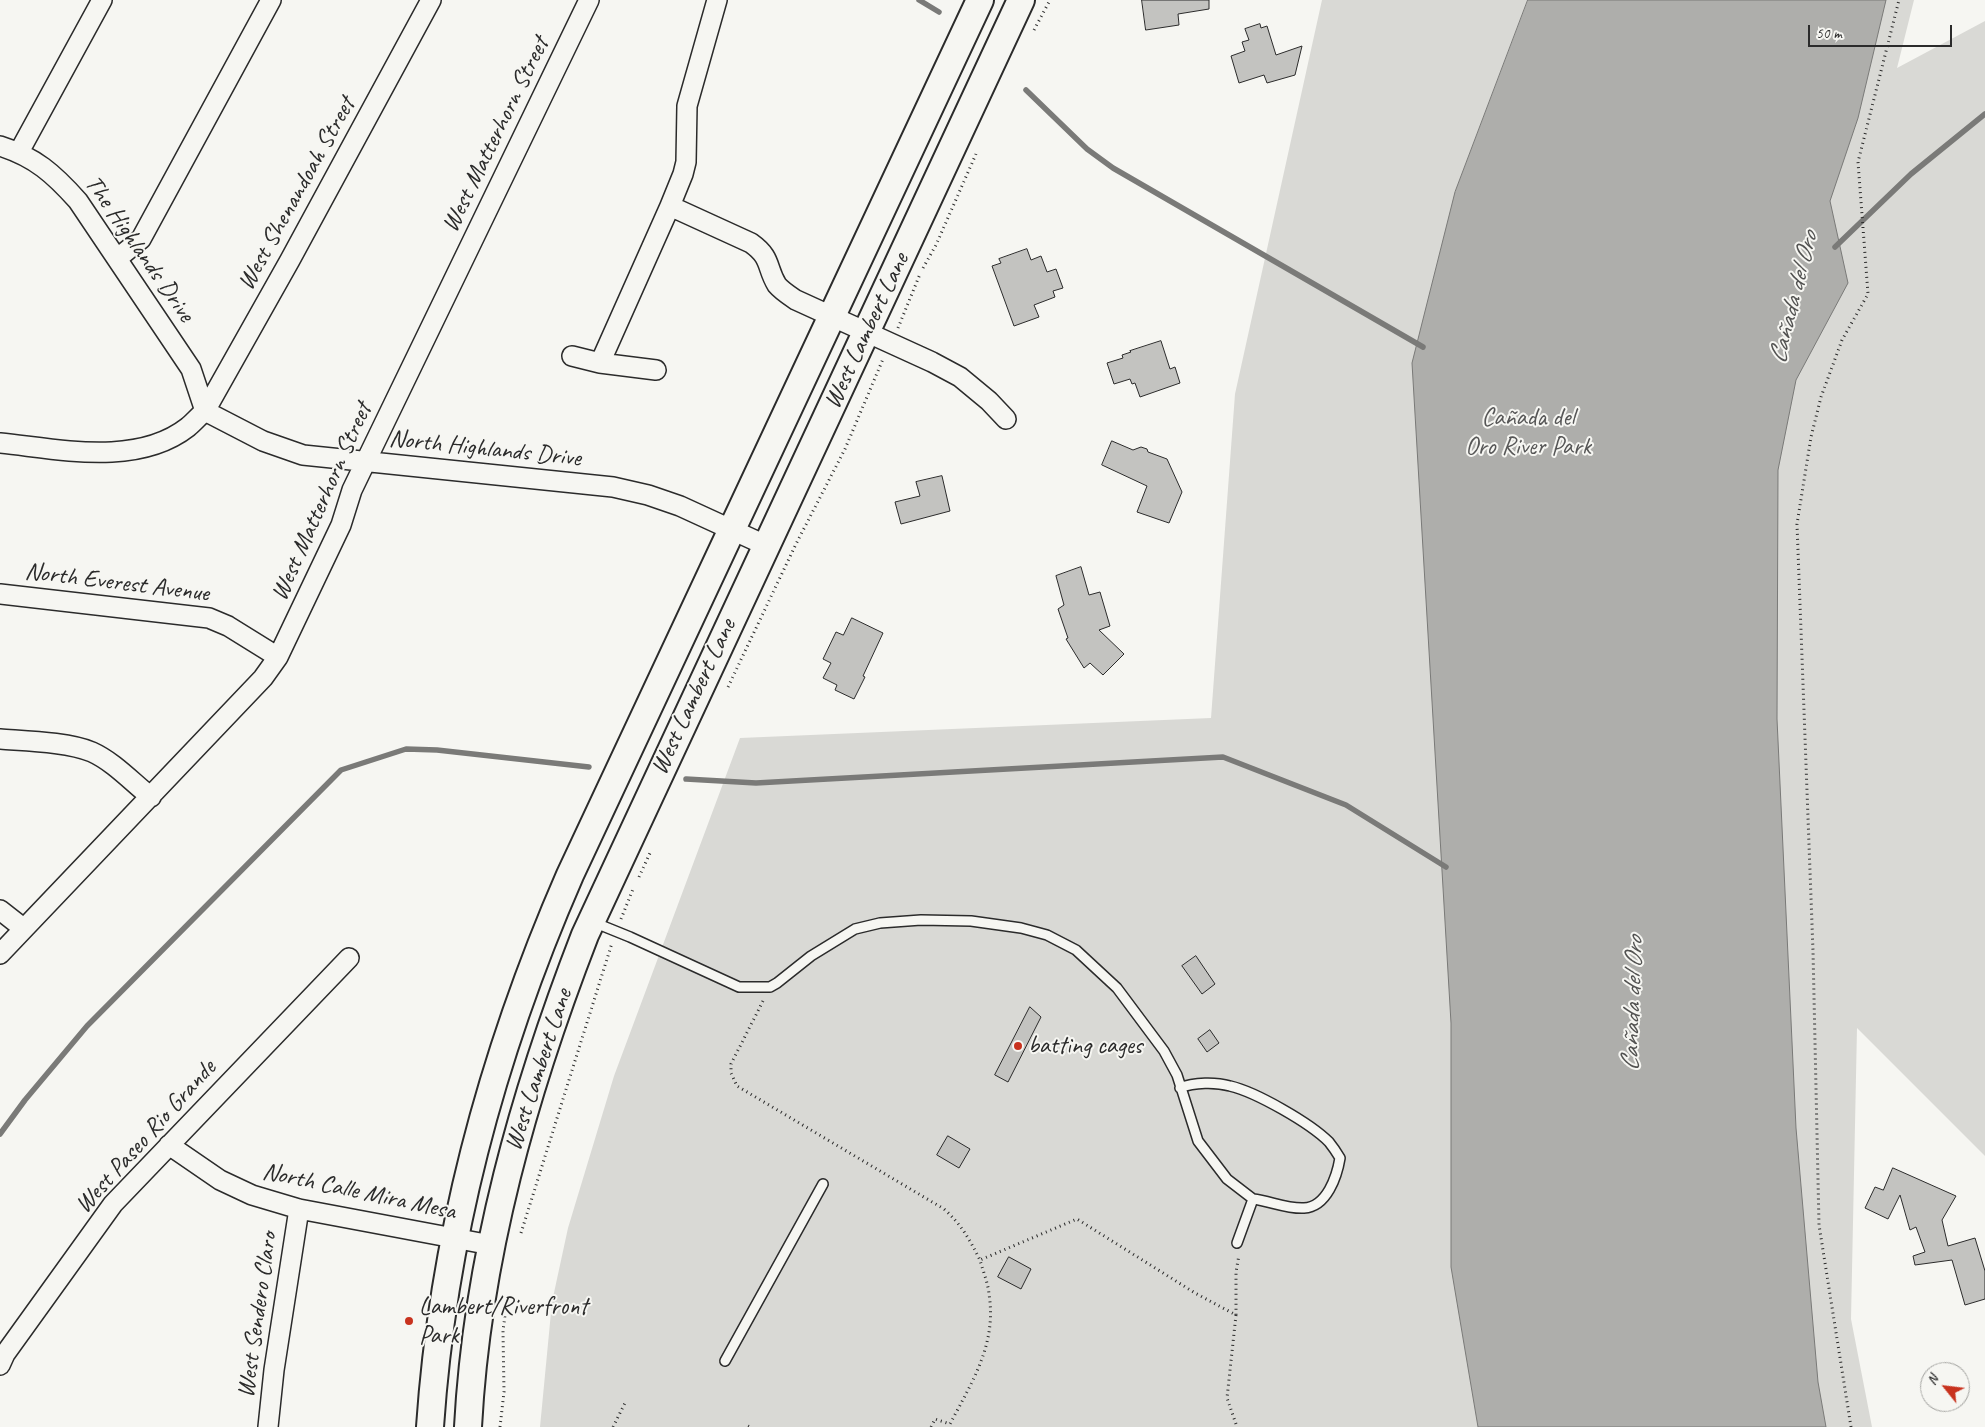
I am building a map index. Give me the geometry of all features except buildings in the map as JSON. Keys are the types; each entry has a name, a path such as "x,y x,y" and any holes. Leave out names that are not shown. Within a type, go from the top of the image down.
{"main road":[{"name":"West Lambert Lane","path":"430,1427 439,1327 454,1238 475,1146 518,1005 547,929 574,866 731,529 980,0"},
{"name":"West Lambert Lane","path":"468,1427 475,1345 491,1245 501,1198 528,1098 554,1018 591,922 1021,0"}],"street":[{"path":"19,152 102,0"},
{"path":"118,258 141,239 271,0"},
{"name":"West Shenandoah Street","path":"205,411 432,0"},
{"name":"West Matterhorn Street","path":"0,954 263,678 278,657 341,525 352,490 589,0"},
{"path":"600,363 685,168 687,106 717,0"},
{"name":"The Highlands Drive","path":"0,146 19,152 41,164 78,201 191,369 205,411"},
{"path":"670,206 751,243 761,250 767,258 778,285 796,300 832,315 960,377 989,401 1006,419"},
{"path":"572,356 600,363 656,370"},
{"path":"0,443 98,452 131,450 150,446 187,428 205,411"},
{"name":"North Highlands Drive","path":"205,411 254,437 285,450 303,455 613,487 648,495 680,506 766,545"},
{"name":"North Everest Avenue","path":"0,594 209,618 228,626 278,657"},
{"path":"0,739 46,743 91,752 104,759 151,797"},
{"path":"0,910 23,928"},
{"name":"West Paseo Rio Grande","path":"0,1365 5,1354 113,1204 348,958"},
{"name":"North Calle Mira Mesa","path":"168,1145 235,1189 299,1209 491,1245"},
{"name":"West Sendero Claro","path":"268,1427 274,1370 299,1209"}],"lane":[{"path":"591,922 630,937 739,987 770,987 811,956 855,929 880,923 921,920 971,921 1021,928 1047,935 1076,950 1117,988 1164,1051 1176,1075 1180,1088 1198,1141 1227,1179 1253,1199 1306,1208 1318,1202 1327,1194 1337,1175 1340,1158 1330,1143 1307,1124 1259,1098 1230,1086 1187,1085 1180,1088"},
{"path":"725,1361 823,1184"},
{"path":"1237,1244 1253,1199"}],"path":[{"path":"1031,36 1050,0"},
{"path":"1851,1427 1819,1225 1813,951 1797,524 1810,437 1821,397 1842,340 1868,294 1858,162 1899,0"},
{"path":"901,320 977,151"},
{"path":"723,695 844,449 880,366"},
{"path":"621,919 653,846"},
{"path":"521,1233 612,943"},
{"path":"770,987 731,1064 731,1073 737,1086 944,1209 966,1232 980,1260 990,1294 991,1329 982,1364 950,1424 935,1418 931,1427"},
{"path":"980,1260 1077,1219 1195,1293 1236,1315"},
{"path":"1237,1244 1241,1246 1236,1272 1236,1315 1227,1398 1237,1427"},
{"path":"500,1427 504,1392 503,1330 508,1291"},
{"path":"613,1427 626,1401"}],"green space":[{"path":"1322,0 1914,0 1897,68 1985,21 1985,1156 1857,1028 1851,1319 1872,1427 540,1427 552,1302 568,1228 614,1076 740,738 1211,718 1235,394"}],"water":[{"name":"Cañada del Oro River Park","path":"1528,0 1886,0 1858,118 1830,201 1848,283 1796,380 1778,470 1777,719 1796,1128 1818,1382 1826,1427 1478,1427 1451,1267 1451,1023 1412,363 1455,192"}],"waterway":[{"path":"919,0 939,12"},
{"path":"1026,90 1087,149 1113,168 1423,347"},
{"name":"Cañada del Oro","path":"1835,247 1911,174 1985,114"},
{"path":"0,1134 25,1100 87,1026 341,770 406,749 437,750 589,767"},
{"path":"686,779 756,783 1223,757 1346,805 1446,867"}],"place":[{"name":"batting cages","path":"1018,1046"},
{"name":"Lambert/Riverfront Park","path":"409,1321"}]}
